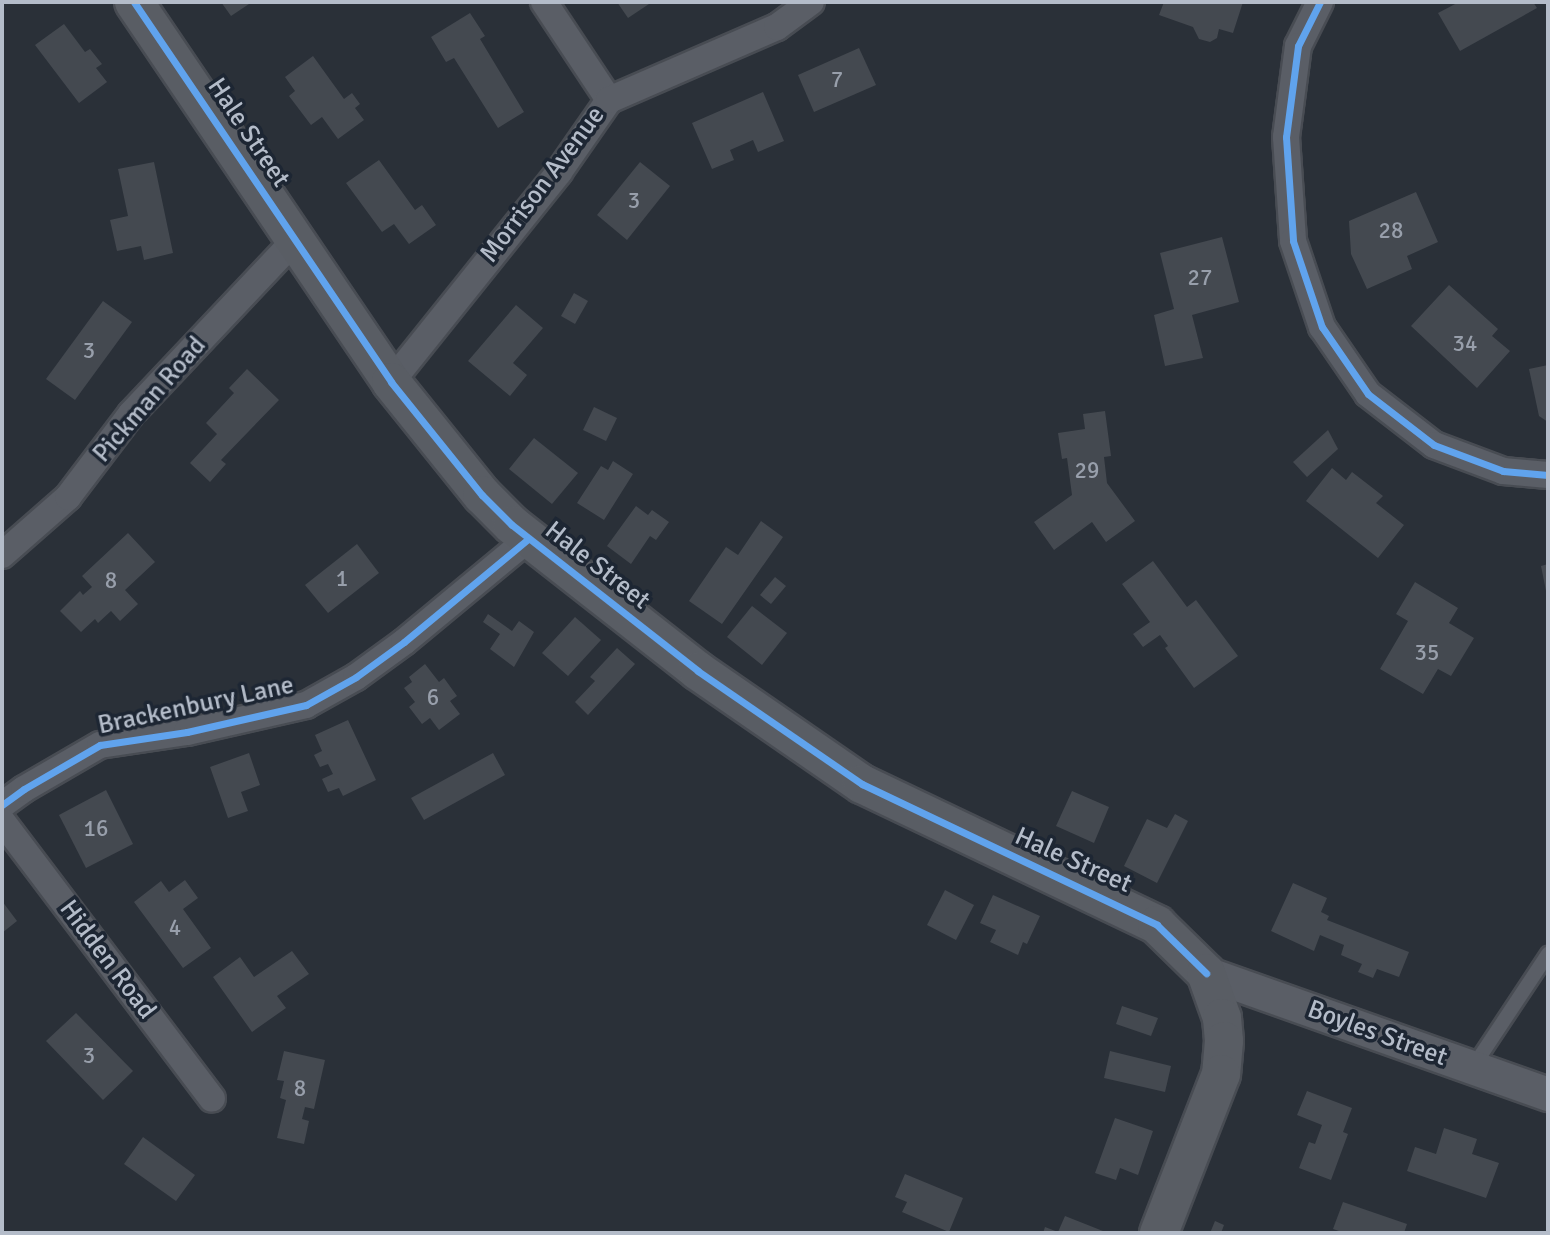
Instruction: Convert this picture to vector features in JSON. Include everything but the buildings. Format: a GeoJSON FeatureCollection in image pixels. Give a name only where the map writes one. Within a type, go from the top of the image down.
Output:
{"type":"FeatureCollection","features":[{"type":"Feature","properties":{"kind":"main road","name":"Hale Street"},"geometry":{"type":"LineString","coordinates":[[134,2],[391,382],[482,495],[528,539],[698,671],[862,784],[1147,919],[1181,945],[1206,973],[1222,1018],[1224,1041],[1221,1074],[1159,1233]]}},
{"type":"Feature","properties":{"kind":"street"},"geometry":{"type":"LineString","coordinates":[[544,2],[608,100]]}},
{"type":"Feature","properties":{"kind":"street","name":"Morrison Avenue"},"geometry":{"type":"LineString","coordinates":[[391,382],[559,172],[608,100],[777,27],[811,2]]}},
{"type":"Feature","properties":{"kind":"street"},"geometry":{"type":"LineString","coordinates":[[1320,2],[1298,46],[1286,137],[1293,240],[1322,327],[1368,394],[1434,444],[1503,471],[1548,475]]}},
{"type":"Feature","properties":{"kind":"street","name":"Pickman Road"},"geometry":{"type":"LineString","coordinates":[[2,555],[68,497],[131,414],[295,240]]}},
{"type":"Feature","properties":{"kind":"street","name":"Brackenbury Lane"},"geometry":{"type":"LineString","coordinates":[[2,805],[53,771],[100,745],[187,732],[306,705],[356,677],[404,642],[528,539]]}},
{"type":"Feature","properties":{"kind":"street","name":"Hidden Road"},"geometry":{"type":"LineString","coordinates":[[2,821],[212,1099]]}},
{"type":"Feature","properties":{"kind":"street","name":"Boyles Street"},"geometry":{"type":"LineString","coordinates":[[1206,973],[1548,1094]]}},
{"type":"Feature","properties":{"kind":"lane"},"geometry":{"type":"LineString","coordinates":[[1473,1068],[1548,954]]}},
{"type":"Feature","properties":{"kind":"cycle path"},"geometry":{"type":"LineString","coordinates":[[134,2],[391,382],[482,495],[512,525],[698,671],[862,784],[1157,925],[1206,973]]}},
{"type":"Feature","properties":{"kind":"cycle path"},"geometry":{"type":"LineString","coordinates":[[1320,2],[1298,46],[1286,137],[1293,241],[1322,327],[1368,394],[1434,445],[1503,471],[1548,475]]}},
{"type":"Feature","properties":{"kind":"cycle path"},"geometry":{"type":"LineString","coordinates":[[2,805],[24,789],[100,745],[187,732],[306,705],[356,677],[404,642],[528,539]]}}]}
